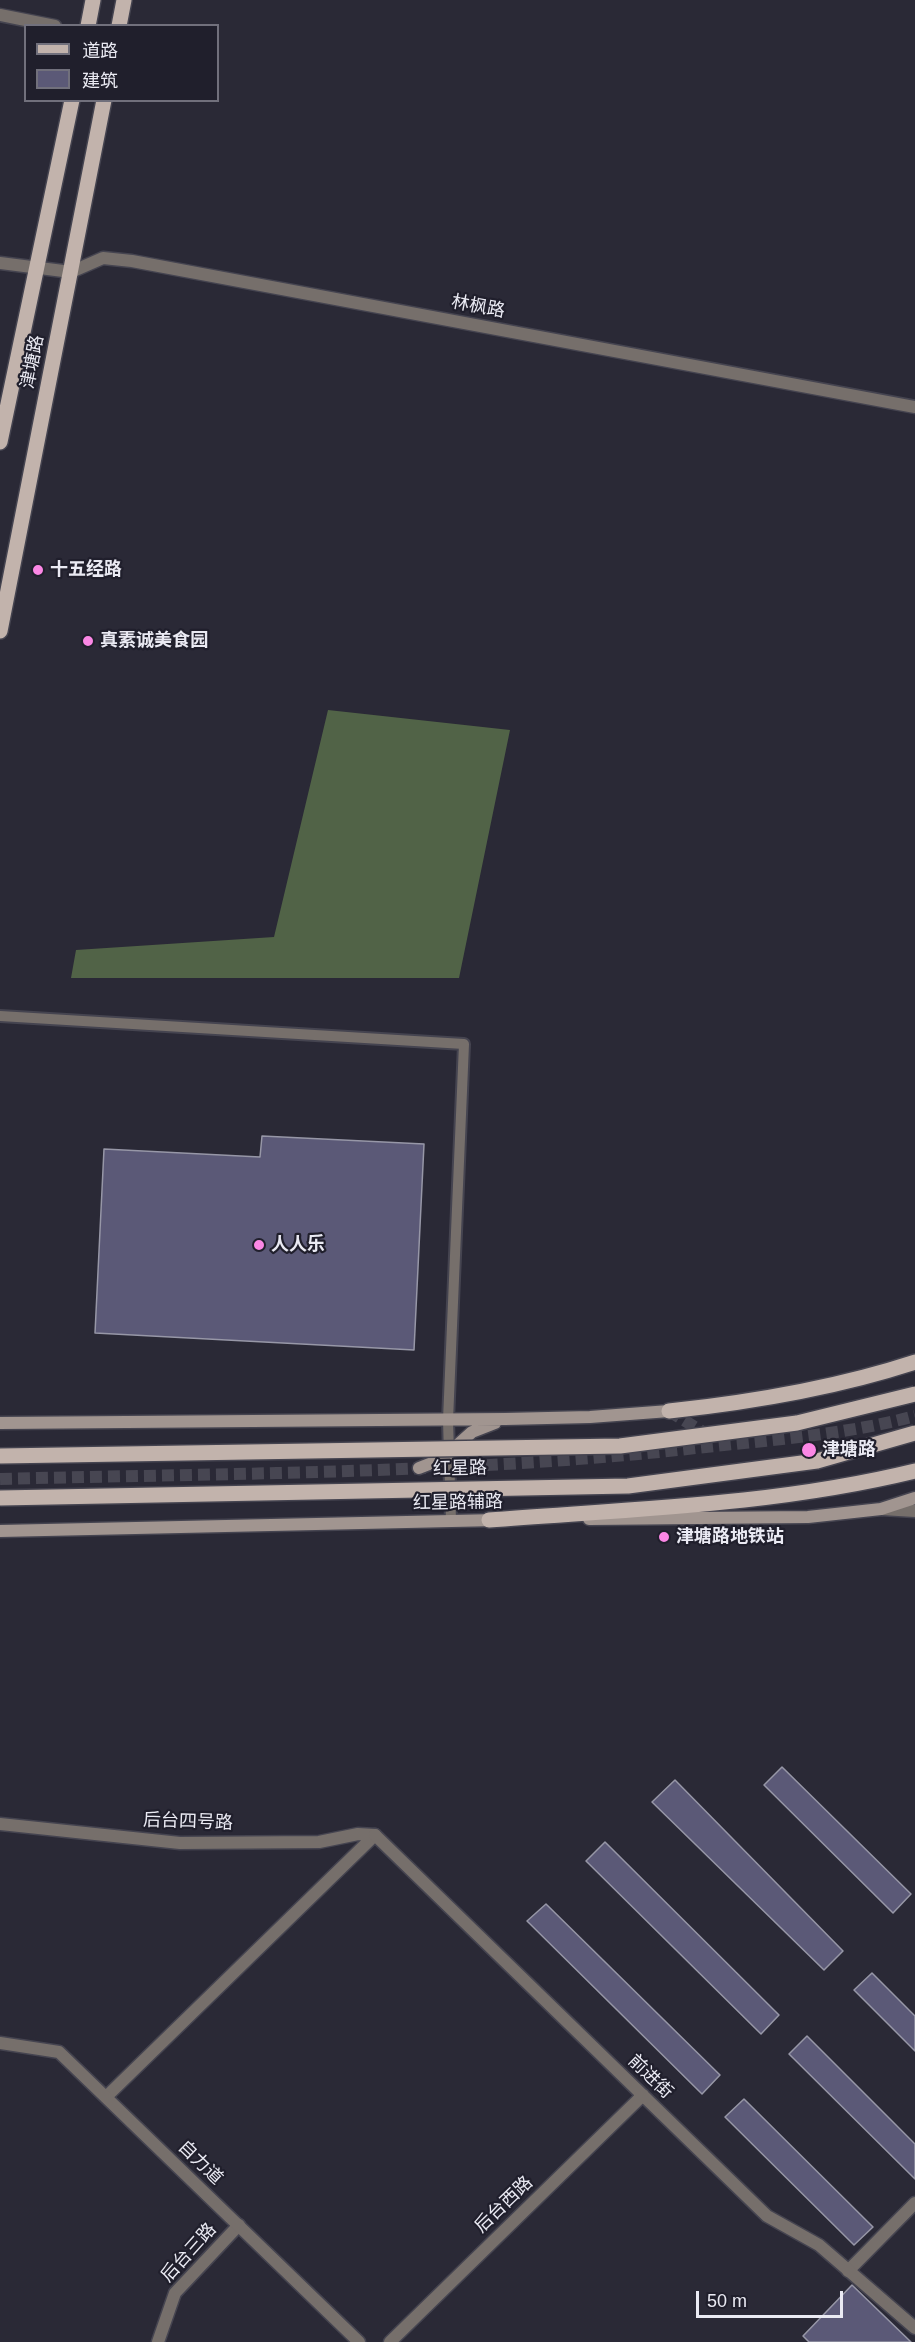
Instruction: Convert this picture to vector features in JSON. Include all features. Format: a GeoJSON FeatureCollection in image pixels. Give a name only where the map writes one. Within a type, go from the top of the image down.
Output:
{"type":"FeatureCollection","features":[{"type":"Feature","properties":{"kind":"main road"},"geometry":{"type":"LineString","coordinates":[[88,24],[93,0]]}},
{"type":"Feature","properties":{"kind":"main road"},"geometry":{"type":"LineString","coordinates":[[119,24],[124,0]]}},
{"type":"Feature","properties":{"kind":"main road","name":"津塘路"},"geometry":{"type":"LineString","coordinates":[[0,442],[72,102]]}},
{"type":"Feature","properties":{"kind":"main road","name":"津塘路"},"geometry":{"type":"LineString","coordinates":[[0,631],[104,102]]}},
{"type":"Feature","properties":{"kind":"main road"},"geometry":{"type":"LineString","coordinates":[[0,1423],[590,1418],[723,1405],[815,1389],[915,1362]]}},
{"type":"Feature","properties":{"kind":"main road","name":"红星路"},"geometry":{"type":"LineString","coordinates":[[0,1456],[620,1446],[797,1423],[915,1394]]}},
{"type":"Feature","properties":{"kind":"main road"},"geometry":{"type":"LineString","coordinates":[[419,1468],[448,1455],[472,1432],[505,1419]]}},
{"type":"Feature","properties":{"kind":"main road","name":"红星路"},"geometry":{"type":"LineString","coordinates":[[0,1498],[628,1485],[817,1461],[915,1434]]}},
{"type":"Feature","properties":{"kind":"main road"},"geometry":{"type":"LineString","coordinates":[[489,1520],[776,1498],[861,1484],[915,1471]]}},
{"type":"Feature","properties":{"kind":"main road","name":"红星路辅路"},"geometry":{"type":"LineString","coordinates":[[0,1531],[489,1520],[808,1517],[881,1509],[915,1498]]}},
{"type":"Feature","properties":{"kind":"street"},"geometry":{"type":"LineString","coordinates":[[0,15],[45,24]]}},
{"type":"Feature","properties":{"kind":"street","name":"林枫路"},"geometry":{"type":"LineString","coordinates":[[0,262],[37,270],[71,272],[103,258],[132,261],[915,407]]}},
{"type":"Feature","properties":{"kind":"street"},"geometry":{"type":"LineString","coordinates":[[881,1509],[915,1511]]}},
{"type":"Feature","properties":{"kind":"street","name":"后台四号路"},"geometry":{"type":"LineString","coordinates":[[0,1824],[180,1843],[319,1842],[358,1834],[375,1835]]}},
{"type":"Feature","properties":{"kind":"street"},"geometry":{"type":"LineString","coordinates":[[106,2097],[375,1835]]}},
{"type":"Feature","properties":{"kind":"street","name":"前进街"},"geometry":{"type":"LineString","coordinates":[[375,1835],[767,2216],[819,2245],[915,2328]]}},
{"type":"Feature","properties":{"kind":"street","name":"自力道"},"geometry":{"type":"LineString","coordinates":[[0,2043],[59,2052],[359,2342]]}},
{"type":"Feature","properties":{"kind":"street","name":"后台西路"},"geometry":{"type":"LineString","coordinates":[[390,2342],[643,2095]]}},
{"type":"Feature","properties":{"kind":"street"},"geometry":{"type":"LineString","coordinates":[[848,2271],[915,2203]]}},
{"type":"Feature","properties":{"kind":"street","name":"后台三路"},"geometry":{"type":"LineString","coordinates":[[158,2342],[175,2293],[239,2225]]}},
{"type":"Feature","properties":{"kind":"lane"},"geometry":{"type":"LineString","coordinates":[[0,1016],[464,1044],[448,1420],[451,1521]]}},
{"type":"Feature","properties":{"kind":"green space"},"geometry":{"type":"Polygon","coordinates":[[[328,710],[510,730],[459,978],[71,978],[76,950],[274,937],[328,710]]]}},
{"type":"Feature","properties":{"kind":"building","name":"人人乐"},"geometry":{"type":"Polygon","coordinates":[[[262,1136],[424,1144],[414,1350],[95,1333],[104,1149],[260,1157],[262,1136]]]}},
{"type":"Feature","properties":{"kind":"building"},"geometry":{"type":"Polygon","coordinates":[[[782,1767],[911,1894],[893,1913],[764,1785],[782,1767]]]}},
{"type":"Feature","properties":{"kind":"building"},"geometry":{"type":"Polygon","coordinates":[[[675,1780],[843,1951],[824,1970],[652,1802],[675,1780]]]}},
{"type":"Feature","properties":{"kind":"building"},"geometry":{"type":"Polygon","coordinates":[[[605,1842],[779,2015],[761,2034],[586,1861],[605,1842]]]}},
{"type":"Feature","properties":{"kind":"building"},"geometry":{"type":"Polygon","coordinates":[[[546,1904],[720,2075],[702,2094],[527,1921],[546,1904]]]}},
{"type":"Feature","properties":{"kind":"building"},"geometry":{"type":"Polygon","coordinates":[[[872,1973],[915,2016],[915,2051],[854,1990],[872,1973]]]}},
{"type":"Feature","properties":{"kind":"building"},"geometry":{"type":"Polygon","coordinates":[[[807,2036],[915,2144],[915,2179],[789,2054],[807,2036]]]}},
{"type":"Feature","properties":{"kind":"building"},"geometry":{"type":"Polygon","coordinates":[[[744,2099],[873,2227],[854,2245],[725,2117],[744,2099]]]}},
{"type":"Feature","properties":{"kind":"building"},"geometry":{"type":"Polygon","coordinates":[[[852,2285],[911,2342],[809,2342],[803,2336],[852,2285]]]}},
{"type":"Feature","properties":{"kind":"tunnel"},"geometry":{"type":"LineString","coordinates":[[669,1411],[711,1437]]}},
{"type":"Feature","properties":{"kind":"tunnel"},"geometry":{"type":"LineString","coordinates":[[0,1479],[348,1471],[522,1463],[609,1457],[806,1436],[861,1428],[915,1416]]}},
{"type":"Feature","properties":{"kind":"place","name":"十五经路"},"geometry":{"type":"Point","coordinates":[38,570]}},
{"type":"Feature","properties":{"kind":"place","name":"真素诚美食园"},"geometry":{"type":"Point","coordinates":[88,641]}},
{"type":"Feature","properties":{"kind":"place","name":"人人乐"},"geometry":{"type":"Point","coordinates":[259,1245]}},
{"type":"Feature","properties":{"kind":"place","name":"津塘路"},"geometry":{"type":"Point","coordinates":[809,1450]}},
{"type":"Feature","properties":{"kind":"place","name":"津塘路地铁站"},"geometry":{"type":"Point","coordinates":[664,1537]}}]}
